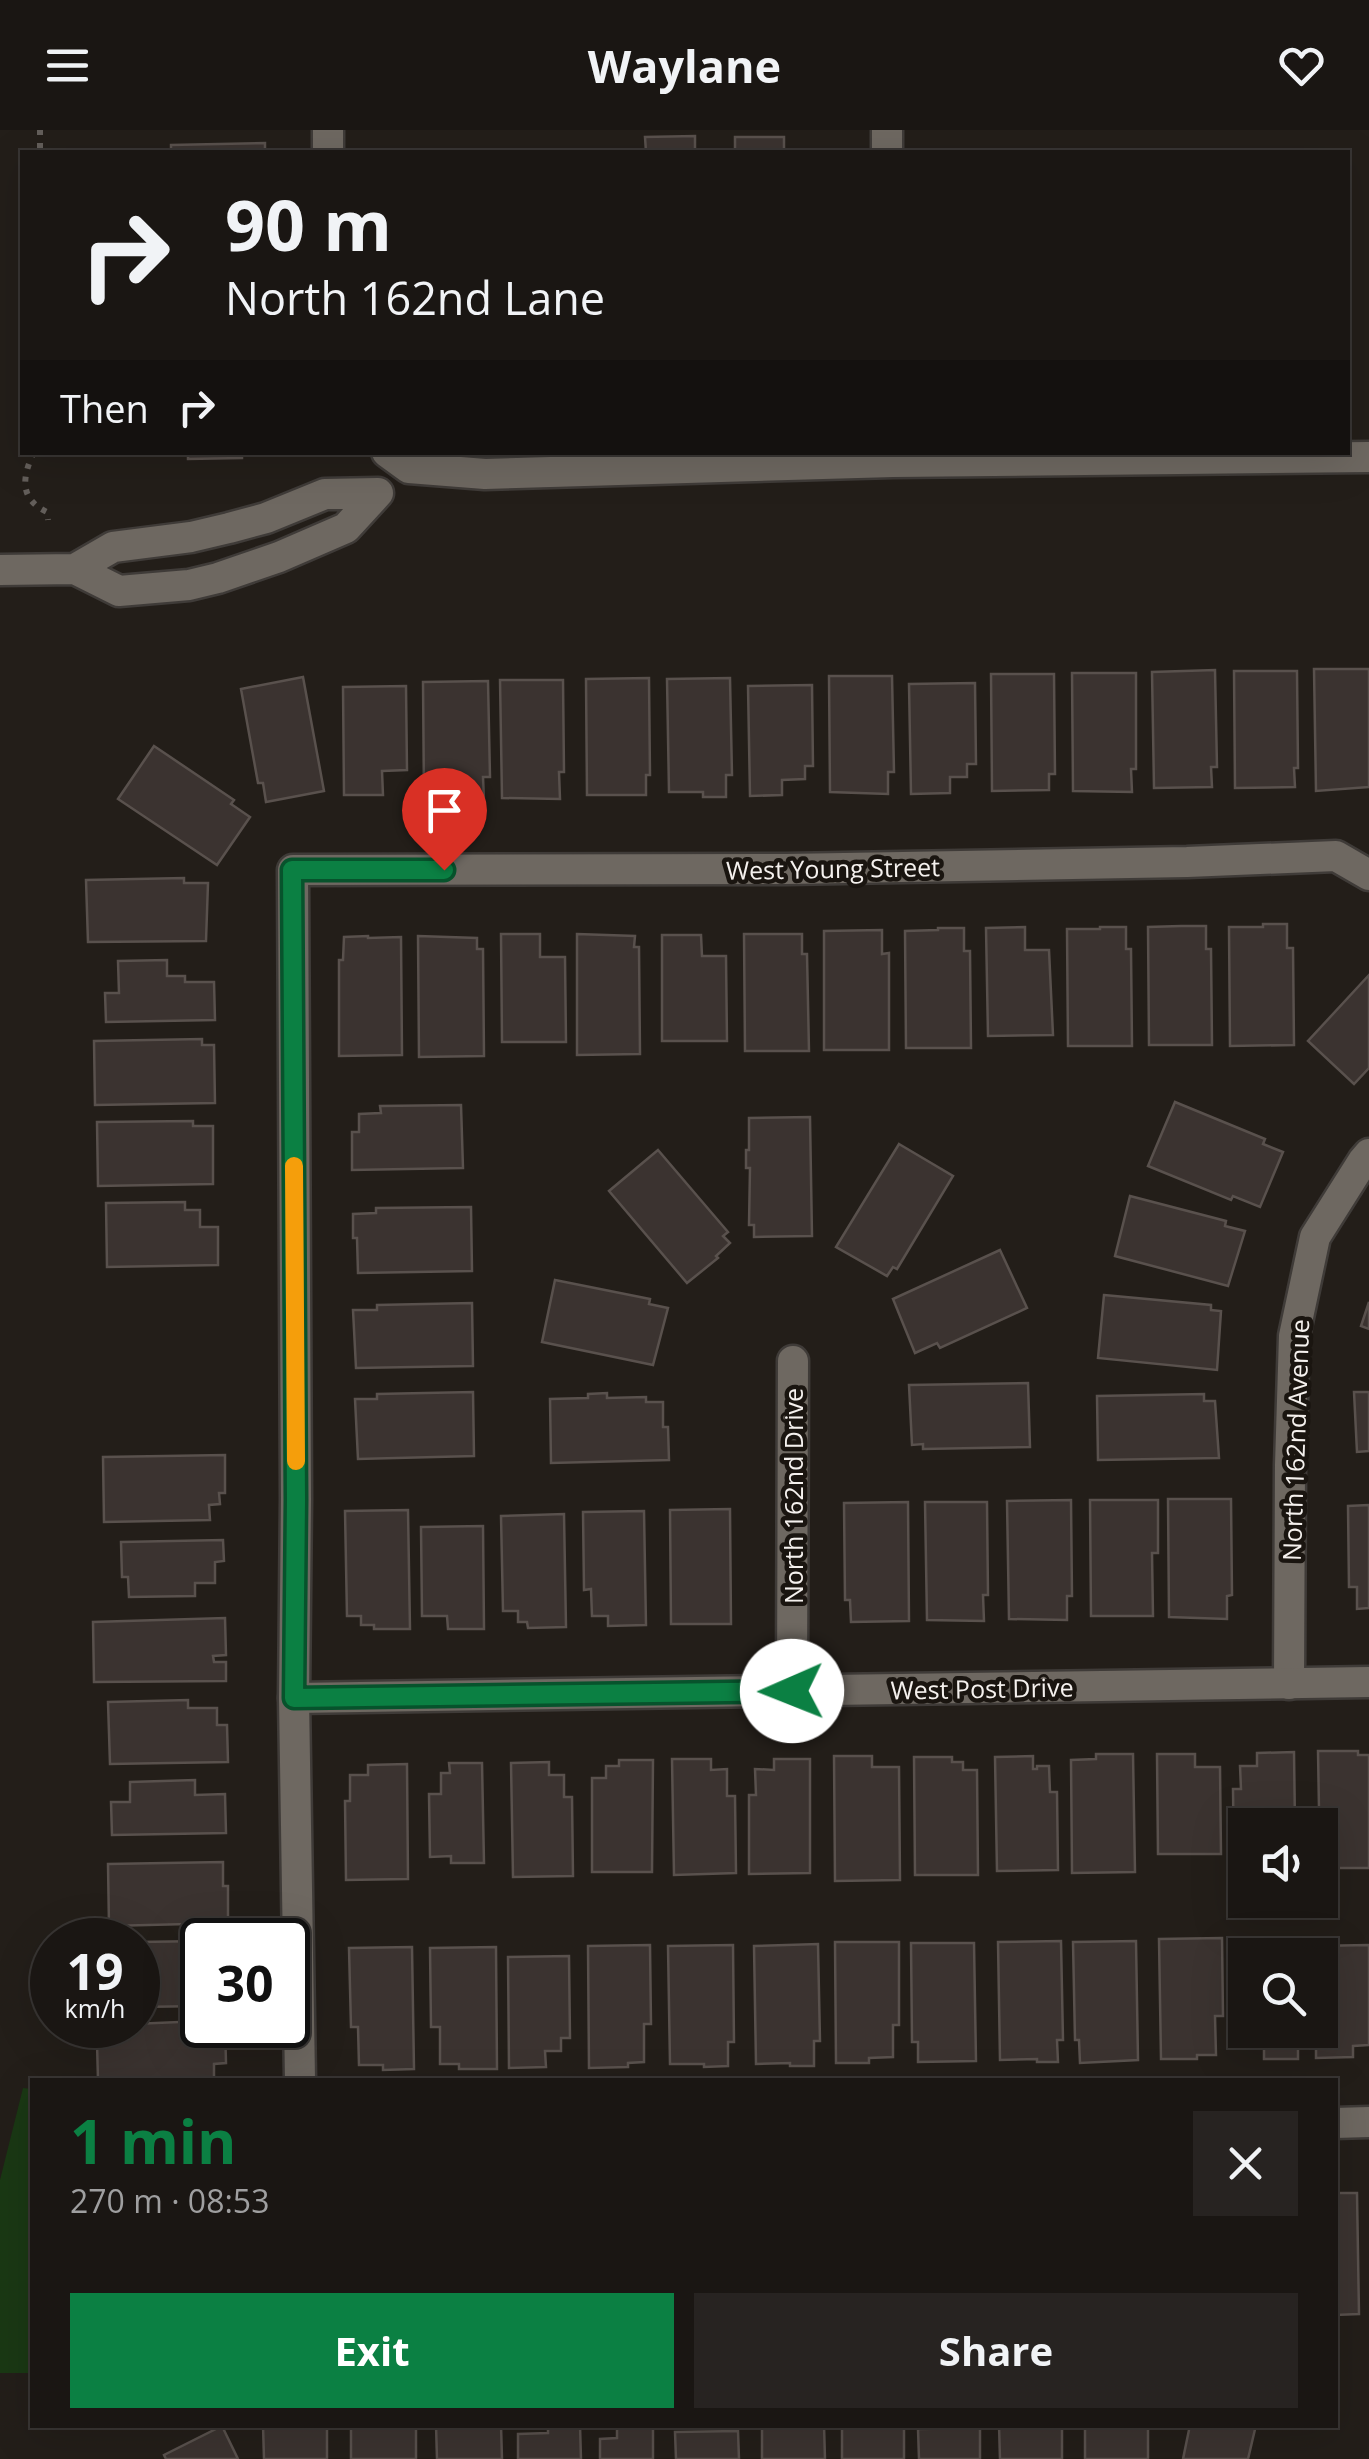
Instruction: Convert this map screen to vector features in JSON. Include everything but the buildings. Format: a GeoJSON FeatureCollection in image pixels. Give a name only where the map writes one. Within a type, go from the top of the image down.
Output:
{"type":"FeatureCollection","features":[{"type":"Feature","properties":{"kind":"street"},"geometry":{"type":"LineString","coordinates":[[0,570],[75,569],[119,591],[218,578],[346,528],[378,493],[398,460],[485,474],[893,457],[1369,456]]}},
{"type":"Feature","properties":{"kind":"street"},"geometry":{"type":"LineString","coordinates":[[75,569],[114,547],[229,528],[325,494],[378,493]]}},
{"type":"Feature","properties":{"kind":"street","name":"West Young Street"},"geometry":{"type":"LineString","coordinates":[[294,1698],[292,870],[824,869],[1336,856],[1369,875]]}},
{"type":"Feature","properties":{"kind":"street","name":"North 162nd Avenue"},"geometry":{"type":"LineString","coordinates":[[1289,1684],[1294,1336],[1315,1238],[1369,1154]]}},
{"type":"Feature","properties":{"kind":"street","name":"North 162nd Drive"},"geometry":{"type":"LineString","coordinates":[[792,1691],[794,1361]]}},
{"type":"Feature","properties":{"kind":"street","name":"West Post Drive"},"geometry":{"type":"LineString","coordinates":[[294,1698],[1369,1682]]}},
{"type":"Feature","properties":{"kind":"street"},"geometry":{"type":"LineString","coordinates":[[294,1698],[300,2078]]}},
{"type":"Feature","properties":{"kind":"street"},"geometry":{"type":"LineString","coordinates":[[1338,2123],[1369,2122]]}},
{"type":"Feature","properties":{"kind":"path"},"geometry":{"type":"LineString","coordinates":[[33,455],[26,474],[26,492],[29,500],[47,512],[48,520]]}},
{"type":"Feature","properties":{"kind":"green space"},"geometry":{"type":"Polygon","coordinates":[[[23,2088],[30,2089],[30,2373],[0,2373],[0,2180],[23,2088]]]}},
{"type":"Feature","properties":{"kind":"slow traffic"},"geometry":{"type":"LineString","coordinates":[[294,1166],[296,1461]]}},
{"type":"Feature","properties":{"kind":"route"},"geometry":{"type":"LineString","coordinates":[[444,870],[292,870],[294,1698],[792,1691]]}}]}
